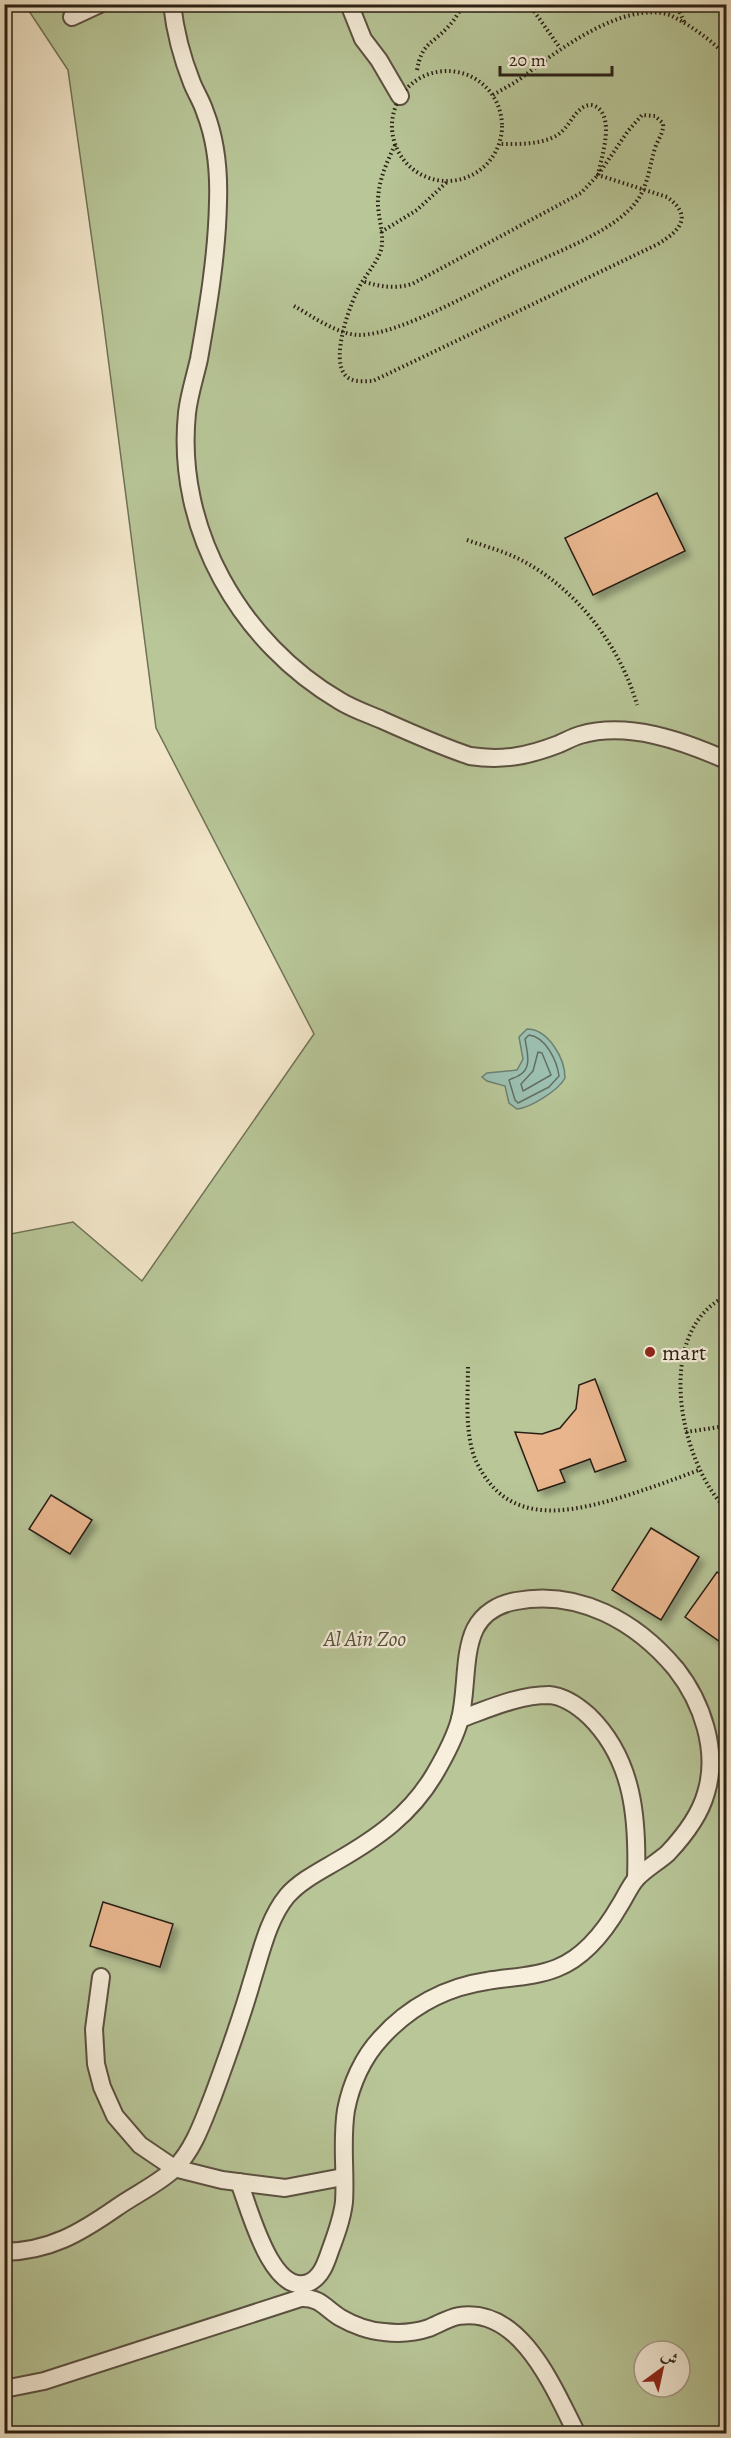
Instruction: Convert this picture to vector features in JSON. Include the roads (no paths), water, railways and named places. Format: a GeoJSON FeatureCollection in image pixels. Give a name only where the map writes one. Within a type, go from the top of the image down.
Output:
{"type":"FeatureCollection","features":[{"type":"Feature","properties":{"kind":"lane"},"geometry":{"type":"LineString","coordinates":[[72,16],[100,4]]}},
{"type":"Feature","properties":{"kind":"lane"},"geometry":{"type":"LineString","coordinates":[[172,4],[182,53],[206,114],[215,155],[218,200],[206,319],[187,411],[185,449],[198,525],[212,560],[230,594],[251,625],[305,677],[341,702],[470,756],[492,759],[514,758],[580,735],[605,731],[629,731],[685,744],[726,760]]}},
{"type":"Feature","properties":{"kind":"lane"},"geometry":{"type":"LineString","coordinates":[[349,4],[363,39],[379,60],[400,96]]}},
{"type":"Feature","properties":{"kind":"lane"},"geometry":{"type":"LineString","coordinates":[[4,2252],[41,2248],[79,2234],[174,2168],[200,2130],[278,1908],[290,1892],[305,1881],[393,1826],[416,1801],[435,1773],[460,1719],[475,1630],[487,1614],[506,1602],[541,1597],[579,1602],[630,1627],[654,1646],[678,1671],[697,1702],[708,1735],[710,1769],[706,1794],[686,1830],[666,1855],[636,1879],[614,1916],[580,1955],[559,1968],[461,1985],[436,1995],[415,2009],[380,2039],[353,2083],[344,2131],[344,2199],[336,2236],[318,2276],[302,2292],[44,2381],[4,2389]]}},
{"type":"Feature","properties":{"kind":"lane"},"geometry":{"type":"LineString","coordinates":[[460,1719],[528,1696],[552,1695],[570,1701],[586,1714],[614,1746],[625,1769],[638,1836],[636,1879]]}},
{"type":"Feature","properties":{"kind":"lane"},"geometry":{"type":"LineString","coordinates":[[101,1977],[94,2030],[96,2064],[102,2087],[115,2116],[140,2145],[174,2168],[239,2182],[285,2188],[343,2177]]}},
{"type":"Feature","properties":{"kind":"lane"},"geometry":{"type":"LineString","coordinates":[[239,2182],[272,2265],[281,2276],[302,2292],[348,2322],[382,2332],[413,2333],[450,2318],[462,2316],[488,2318],[509,2329],[531,2351],[549,2378],[577,2433]]}},
{"type":"Feature","properties":{"kind":"water"},"geometry":{"type":"Polygon","coordinates":[[[527,1029],[542,1034],[554,1046],[562,1062],[565,1078],[544,1098],[517,1109],[509,1103],[505,1086],[487,1081],[482,1077],[487,1073],[517,1070],[523,1059],[519,1037],[527,1029]]]}},
{"type":"Feature","properties":{"kind":"place","name":"mart"},"geometry":{"type":"Point","coordinates":[650,1352]}},
{"type":"Feature","properties":{"kind":"park label","name":"Al Ain Zoo"},"geometry":{"type":"Point","coordinates":[365,1638]}}]}
